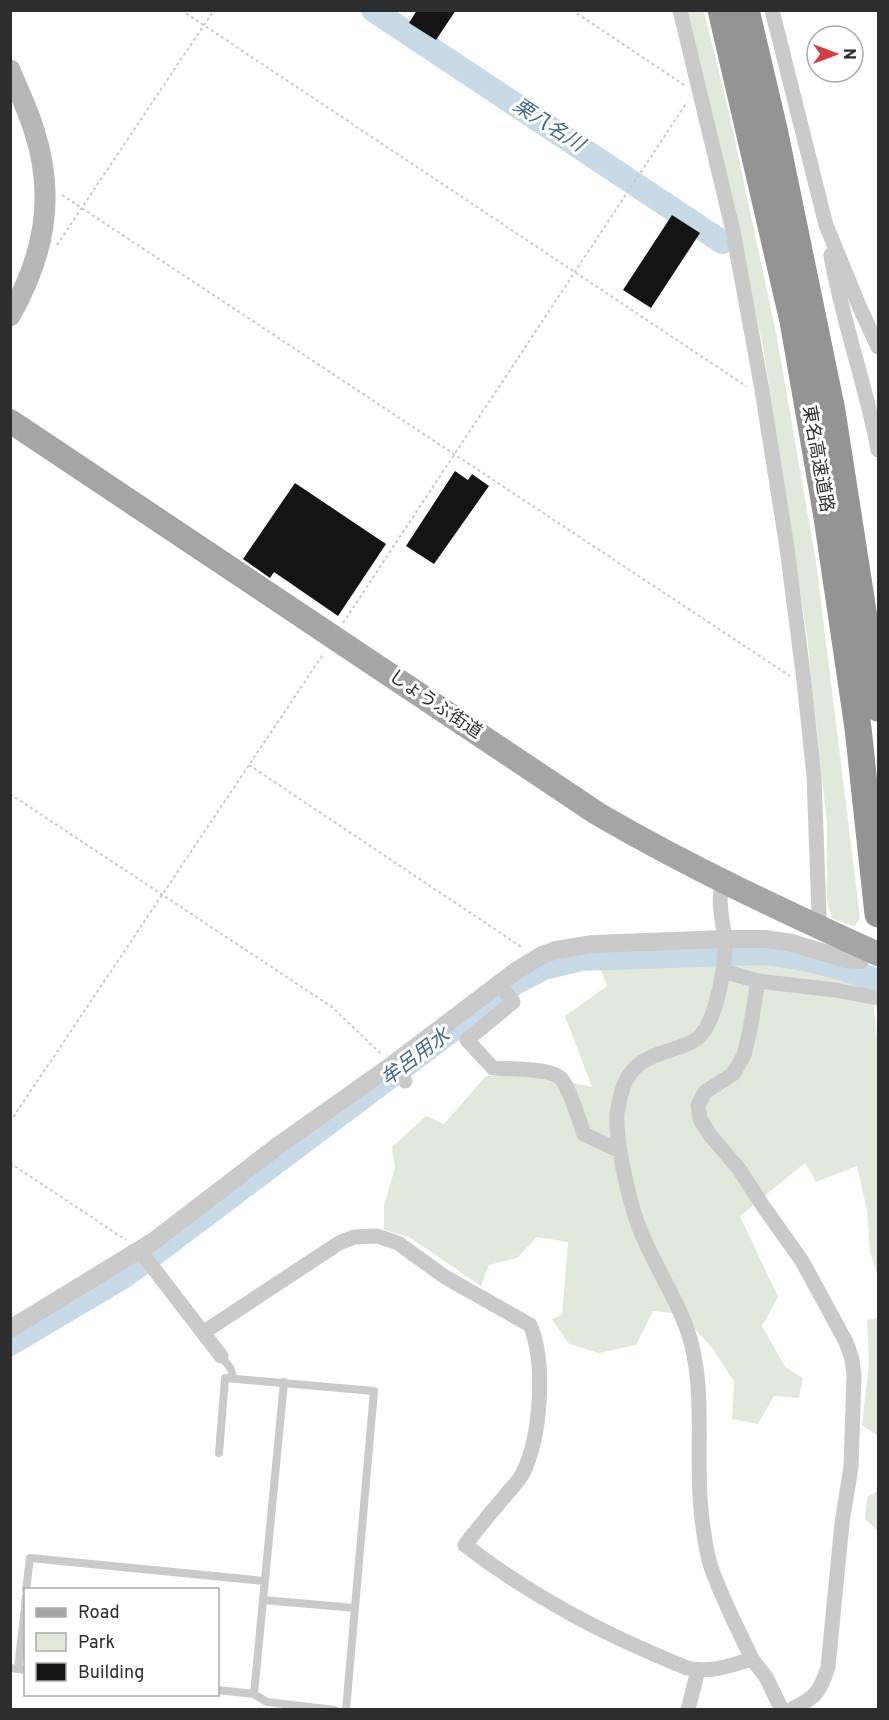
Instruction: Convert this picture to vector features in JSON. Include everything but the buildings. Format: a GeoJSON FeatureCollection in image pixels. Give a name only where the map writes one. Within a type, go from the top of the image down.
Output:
{"type":"FeatureCollection","features":[{"type":"Feature","properties":{"kind":"highway","name":"東名高速道路"},"geometry":{"type":"LineString","coordinates":[[722,10],[794,321],[827,518],[858,728],[879,914]]}},
{"type":"Feature","properties":{"kind":"highway","name":"東名高速道路"},"geometry":{"type":"LineString","coordinates":[[746,10],[774,129],[830,399],[879,708]]}},
{"type":"Feature","properties":{"kind":"main road"},"geometry":{"type":"LineString","coordinates":[[10,70],[34,130],[42,162],[46,215],[36,260],[23,293],[10,316]]}},
{"type":"Feature","properties":{"kind":"main road","name":"しょうぶ街道"},"geometry":{"type":"LineString","coordinates":[[10,421],[598,814],[656,848],[873,952]]}},
{"type":"Feature","properties":{"kind":"street"},"geometry":{"type":"LineString","coordinates":[[680,10],[697,91],[732,231],[762,390],[787,548],[814,776],[819,914],[816,926]]}},
{"type":"Feature","properties":{"kind":"street"},"geometry":{"type":"LineString","coordinates":[[772,10],[826,225],[834,277],[879,450]]}},
{"type":"Feature","properties":{"kind":"street"},"geometry":{"type":"LineString","coordinates":[[826,225],[860,308],[879,347]]}},
{"type":"Feature","properties":{"kind":"street"},"geometry":{"type":"LineString","coordinates":[[724,882],[720,891],[725,942],[723,969],[710,1017],[700,1036],[689,1044],[644,1059],[632,1068],[623,1085],[617,1114],[620,1151],[635,1217],[643,1239],[661,1272],[687,1330],[698,1382],[699,1475],[705,1542],[712,1568],[752,1659],[766,1677],[782,1710]]}},
{"type":"Feature","properties":{"kind":"street"},"geometry":{"type":"LineString","coordinates":[[10,1329],[142,1253],[279,1145],[397,1071],[504,990],[530,963],[556,950],[572,946],[765,939],[792,943],[852,960],[860,960],[873,952]]}},
{"type":"Feature","properties":{"kind":"street"},"geometry":{"type":"LineString","coordinates":[[723,969],[758,981],[825,988],[879,998]]}},
{"type":"Feature","properties":{"kind":"street"},"geometry":{"type":"LineString","coordinates":[[758,981],[744,1055],[733,1074],[705,1092],[698,1105],[700,1119],[710,1135],[739,1169],[802,1261],[846,1342],[852,1359],[854,1375],[851,1467],[842,1523],[828,1667],[823,1684],[811,1700],[790,1710]]}},
{"type":"Feature","properties":{"kind":"street"},"geometry":{"type":"LineString","coordinates":[[504,990],[513,1002],[467,1040],[493,1068],[540,1070],[559,1077],[569,1092],[584,1134],[620,1151]]}},
{"type":"Feature","properties":{"kind":"street"},"geometry":{"type":"LineString","coordinates":[[204,1332],[339,1243],[354,1237],[377,1236],[398,1243],[445,1277],[530,1325],[536,1338],[540,1399],[538,1423],[528,1459],[522,1475],[465,1545],[499,1571],[582,1621],[687,1668],[719,1669],[752,1659]]}},
{"type":"Feature","properties":{"kind":"street"},"geometry":{"type":"LineString","coordinates":[[142,1253],[221,1356]]}},
{"type":"Feature","properties":{"kind":"street"},"geometry":{"type":"LineString","coordinates":[[688,1710],[698,1670]]}},
{"type":"Feature","properties":{"kind":"lane"},"geometry":{"type":"LineString","coordinates":[[221,1356],[231,1370],[233,1378]]}},
{"type":"Feature","properties":{"kind":"lane"},"geometry":{"type":"LineString","coordinates":[[219,1453],[225,1378],[374,1391],[346,1710]]}},
{"type":"Feature","properties":{"kind":"lane"},"geometry":{"type":"LineString","coordinates":[[254,1694],[284,1382]]}},
{"type":"Feature","properties":{"kind":"lane"},"geometry":{"type":"LineString","coordinates":[[26,1588],[30,1558],[266,1581]]}},
{"type":"Feature","properties":{"kind":"lane"},"geometry":{"type":"LineString","coordinates":[[264,1600],[355,1608]]}},
{"type":"Feature","properties":{"kind":"lane"},"geometry":{"type":"LineString","coordinates":[[18,1669],[24,1615]]}},
{"type":"Feature","properties":{"kind":"lane"},"geometry":{"type":"LineString","coordinates":[[219,1690],[254,1694],[267,1702],[334,1710]]}},
{"type":"Feature","properties":{"kind":"path"},"geometry":{"type":"LineString","coordinates":[[181,10],[574,273],[755,391],[762,390]]}},
{"type":"Feature","properties":{"kind":"path"},"geometry":{"type":"LineString","coordinates":[[36,260],[54,250],[214,10]]}},
{"type":"Feature","properties":{"kind":"path"},"geometry":{"type":"LineString","coordinates":[[10,1122],[697,91],[572,10]]}},
{"type":"Feature","properties":{"kind":"path"},"geometry":{"type":"LineString","coordinates":[[45,190],[56,191],[83,208],[796,680],[804,681]]}},
{"type":"Feature","properties":{"kind":"path"},"geometry":{"type":"LineString","coordinates":[[248,765],[520,946],[530,963]]}},
{"type":"Feature","properties":{"kind":"path"},"geometry":{"type":"LineString","coordinates":[[10,794],[332,1007],[397,1071]]}},
{"type":"Feature","properties":{"kind":"path"},"geometry":{"type":"LineString","coordinates":[[10,1163],[142,1253]]}},
{"type":"Feature","properties":{"kind":"green space"},"geometry":{"type":"Polygon","coordinates":[[[688,11],[704,11],[730,117],[777,338],[816,562],[860,917],[855,926],[832,919],[827,900],[827,824],[807,636],[764,352],[688,11]]]}},
{"type":"Feature","properties":{"kind":"green space"},"geometry":{"type":"Polygon","coordinates":[[[716,963],[816,969],[854,980],[872,989],[878,1050],[878,1276],[870,1252],[867,1211],[857,1166],[816,1182],[805,1163],[740,1216],[778,1297],[762,1326],[785,1367],[803,1378],[799,1398],[774,1396],[758,1424],[732,1419],[734,1382],[713,1349],[682,1314],[653,1311],[636,1345],[599,1353],[569,1344],[552,1319],[562,1315],[568,1242],[537,1237],[517,1258],[489,1265],[481,1286],[409,1237],[384,1230],[384,1205],[395,1168],[392,1147],[426,1116],[444,1124],[486,1076],[543,1076],[592,1087],[565,1016],[607,986],[599,965],[716,963]]]}},
{"type":"Feature","properties":{"kind":"green space"},"geometry":{"type":"Polygon","coordinates":[[[878,1318],[878,1436],[862,1425],[869,1363],[867,1320],[878,1318]]]}},
{"type":"Feature","properties":{"kind":"green space"},"geometry":{"type":"Polygon","coordinates":[[[878,1491],[878,1531],[865,1519],[867,1497],[878,1491]]]}},
{"type":"Feature","properties":{"kind":"waterway","name":"栗八名川"},"geometry":{"type":"LineString","coordinates":[[373,10],[722,242]]}},
{"type":"Feature","properties":{"kind":"waterway","name":"牟呂用水"},"geometry":{"type":"LineString","coordinates":[[10,1344],[125,1276],[515,983],[544,968],[581,959],[764,953],[822,963],[878,981]]}}]}
